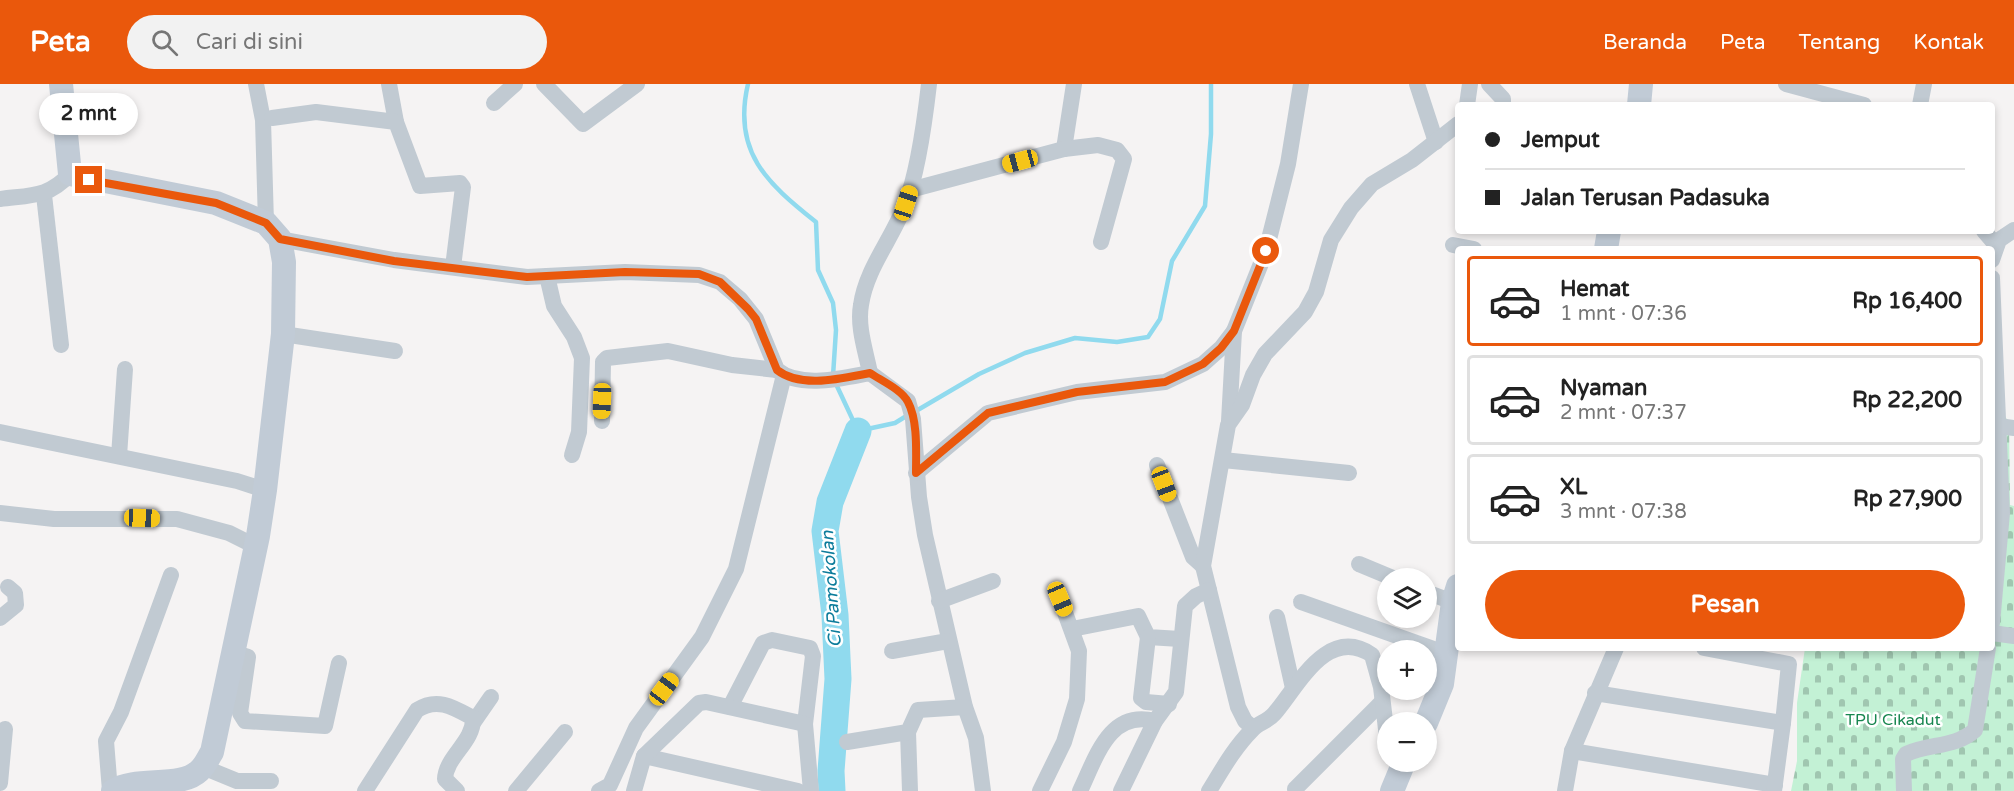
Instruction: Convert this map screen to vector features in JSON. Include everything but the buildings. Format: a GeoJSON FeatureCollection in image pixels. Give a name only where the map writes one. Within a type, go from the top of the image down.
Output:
{"type":"FeatureCollection","features":[{"type":"Feature","properties":{"kind":"street"},"geometry":{"type":"LineString","coordinates":[[0,199],[44,195],[59,186],[70,174],[61,84]]}},
{"type":"Feature","properties":{"kind":"street"},"geometry":{"type":"LineString","coordinates":[[171,575],[121,712],[106,741],[112,791],[129,784],[190,777],[203,767],[212,752],[217,733],[265,490],[283,334],[284,262],[273,231],[263,120],[256,84]]}},
{"type":"Feature","properties":{"kind":"street"},"geometry":{"type":"LineString","coordinates":[[389,84],[396,122],[420,186],[460,183],[463,187],[453,267]]}},
{"type":"Feature","properties":{"kind":"street"},"geometry":{"type":"LineString","coordinates":[[494,103],[515,84]]}},
{"type":"Feature","properties":{"kind":"street"},"geometry":{"type":"LineString","coordinates":[[544,84],[583,124],[637,84]]}},
{"type":"Feature","properties":{"kind":"street"},"geometry":{"type":"LineString","coordinates":[[929,84],[910,190],[895,231],[882,250],[864,292],[860,308],[861,324],[870,373],[908,401],[913,419],[916,473],[925,536],[948,641],[965,707],[976,738],[983,791]]}},
{"type":"Feature","properties":{"kind":"street"},"geometry":{"type":"LineString","coordinates":[[1064,149],[1074,84]]}},
{"type":"Feature","properties":{"kind":"street"},"geometry":{"type":"LineString","coordinates":[[916,473],[988,413],[1077,392],[1165,382],[1203,364],[1221,348],[1234,331],[1266,251],[1288,164],[1301,84]]}},
{"type":"Feature","properties":{"kind":"street"},"geometry":{"type":"LineString","coordinates":[[1417,84],[1436,142]]}},
{"type":"Feature","properties":{"kind":"street"},"geometry":{"type":"LineString","coordinates":[[1467,102],[1470,84]]}},
{"type":"Feature","properties":{"kind":"street"},"geometry":{"type":"LineString","coordinates":[[1489,84],[1503,99],[1503,102]]}},
{"type":"Feature","properties":{"kind":"street"},"geometry":{"type":"LineString","coordinates":[[1639,102],[1641,84]]}},
{"type":"Feature","properties":{"kind":"street"},"geometry":{"type":"LineString","coordinates":[[1786,84],[1853,102]]}},
{"type":"Feature","properties":{"kind":"street"},"geometry":{"type":"LineString","coordinates":[[1921,102],[1924,84]]}},
{"type":"Feature","properties":{"kind":"street"},"geometry":{"type":"LineString","coordinates":[[272,118],[316,112],[396,122]]}},
{"type":"Feature","properties":{"kind":"street"},"geometry":{"type":"LineString","coordinates":[[1228,425],[1242,405],[1253,375],[1265,354],[1305,312],[1316,292],[1331,240],[1351,208],[1372,184],[1436,142],[1455,126]]}},
{"type":"Feature","properties":{"kind":"street"},"geometry":{"type":"LineString","coordinates":[[910,190],[1064,149],[1098,145],[1117,150],[1124,159],[1101,242]]}},
{"type":"Feature","properties":{"kind":"street"},"geometry":{"type":"LineString","coordinates":[[70,174],[216,203],[273,231],[394,261],[527,277],[625,272],[699,274],[720,282],[740,299],[756,319],[780,373],[736,569],[702,637],[636,728],[610,785],[599,791]]}},
{"type":"Feature","properties":{"kind":"street"},"geometry":{"type":"LineString","coordinates":[[44,195],[61,345]]}},
{"type":"Feature","properties":{"kind":"street"},"geometry":{"type":"LineString","coordinates":[[1995,251],[2014,230]]}},
{"type":"Feature","properties":{"kind":"street"},"geometry":{"type":"LineString","coordinates":[[1453,245],[1458,246]]}},
{"type":"Feature","properties":{"kind":"street"},"geometry":{"type":"LineString","coordinates":[[546,276],[554,306],[574,337],[582,358],[579,432],[572,455]]}},
{"type":"Feature","properties":{"kind":"street"},"geometry":{"type":"LineString","coordinates":[[1995,310],[2006,427],[1995,590]]}},
{"type":"Feature","properties":{"kind":"street"},"geometry":{"type":"LineString","coordinates":[[1234,331],[1228,425],[1203,566],[1238,707],[1245,721],[1253,728]]}},
{"type":"Feature","properties":{"kind":"street"},"geometry":{"type":"LineString","coordinates":[[283,334],[395,351]]}},
{"type":"Feature","properties":{"kind":"street"},"geometry":{"type":"LineString","coordinates":[[602,421],[603,362],[607,358],[668,351],[732,365],[830,379],[870,373]]}},
{"type":"Feature","properties":{"kind":"street"},"geometry":{"type":"LineString","coordinates":[[118,456],[125,369]]}},
{"type":"Feature","properties":{"kind":"street"},"geometry":{"type":"LineString","coordinates":[[0,432],[237,481],[265,490]]}},
{"type":"Feature","properties":{"kind":"street"},"geometry":{"type":"LineString","coordinates":[[1222,460],[1349,472]]}},
{"type":"Feature","properties":{"kind":"street"},"geometry":{"type":"LineString","coordinates":[[1156,465],[1193,557],[1203,566]]}},
{"type":"Feature","properties":{"kind":"street"},"geometry":{"type":"LineString","coordinates":[[0,513],[54,519],[177,519],[229,533],[255,546]]}},
{"type":"Feature","properties":{"kind":"street"},"geometry":{"type":"LineString","coordinates":[[1359,564],[1377,572]]}},
{"type":"Feature","properties":{"kind":"street"},"geometry":{"type":"LineString","coordinates":[[939,601],[993,581]]}},
{"type":"Feature","properties":{"kind":"street"},"geometry":{"type":"LineString","coordinates":[[0,618],[16,605],[15,593],[8,587]]}},
{"type":"Feature","properties":{"kind":"street"},"geometry":{"type":"LineString","coordinates":[[1121,791],[1155,721],[1176,692],[1185,606],[1196,596],[1209,590]]}},
{"type":"Feature","properties":{"kind":"street"},"geometry":{"type":"LineString","coordinates":[[1431,712],[1442,684],[1455,594],[1437,593]]}},
{"type":"Feature","properties":{"kind":"street"},"geometry":{"type":"LineString","coordinates":[[1040,791],[1064,742],[1075,712],[1081,659],[1060,599]]}},
{"type":"Feature","properties":{"kind":"street"},"geometry":{"type":"LineString","coordinates":[[1301,602],[1445,653]]}},
{"type":"Feature","properties":{"kind":"street"},"geometry":{"type":"LineString","coordinates":[[1072,629],[1138,616],[1148,637],[1141,698],[1146,702],[1169,704]]}},
{"type":"Feature","properties":{"kind":"street"},"geometry":{"type":"LineString","coordinates":[[1209,791],[1229,758],[1253,728],[1268,721],[1292,694],[1293,688],[1277,617]]}},
{"type":"Feature","properties":{"kind":"street"},"geometry":{"type":"LineString","coordinates":[[1995,633],[2014,636]]}},
{"type":"Feature","properties":{"kind":"street"},"geometry":{"type":"LineString","coordinates":[[1148,637],[1180,639]]}},
{"type":"Feature","properties":{"kind":"street"},"geometry":{"type":"LineString","coordinates":[[730,707],[763,643],[772,639],[810,648],[813,652],[805,724],[811,791]]}},
{"type":"Feature","properties":{"kind":"street"},"geometry":{"type":"LineString","coordinates":[[892,651],[948,641]]}},
{"type":"Feature","properties":{"kind":"street"},"geometry":{"type":"LineString","coordinates":[[1293,688],[1318,658],[1346,646],[1356,647],[1372,655],[1381,687],[1383,712]]}},
{"type":"Feature","properties":{"kind":"street"},"geometry":{"type":"LineString","coordinates":[[1565,791],[1572,751],[1615,651]]}},
{"type":"Feature","properties":{"kind":"street"},"geometry":{"type":"LineString","coordinates":[[1572,751],[1774,788],[1789,664],[1720,651]]}},
{"type":"Feature","properties":{"kind":"street"},"geometry":{"type":"LineString","coordinates":[[1904,791],[1903,759],[1906,754],[1953,743],[1966,738],[1975,730],[1988,651]]}},
{"type":"Feature","properties":{"kind":"street"},"geometry":{"type":"LineString","coordinates":[[232,652],[248,657],[240,713],[245,721],[326,726],[339,663]]}},
{"type":"Feature","properties":{"kind":"street"},"geometry":{"type":"LineString","coordinates":[[1595,693],[1783,723]]}},
{"type":"Feature","properties":{"kind":"street"},"geometry":{"type":"LineString","coordinates":[[473,723],[490,697]]}},
{"type":"Feature","properties":{"kind":"street"},"geometry":{"type":"LineString","coordinates":[[365,791],[417,710],[426,704],[441,702],[472,718],[473,723],[473,728],[446,770],[445,779],[457,791]]}},
{"type":"Feature","properties":{"kind":"street"},"geometry":{"type":"LineString","coordinates":[[634,791],[644,756],[699,703],[730,707],[805,724]]}},
{"type":"Feature","properties":{"kind":"street"},"geometry":{"type":"LineString","coordinates":[[1295,789],[1382,703]]}},
{"type":"Feature","properties":{"kind":"street"},"geometry":{"type":"LineString","coordinates":[[910,791],[908,732],[918,710],[965,707]]}},
{"type":"Feature","properties":{"kind":"street"},"geometry":{"type":"LineString","coordinates":[[1080,791],[1100,749],[1119,725],[1132,719],[1155,721]]}},
{"type":"Feature","properties":{"kind":"street"},"geometry":{"type":"LineString","coordinates":[[0,783],[5,729]]}},
{"type":"Feature","properties":{"kind":"street"},"geometry":{"type":"LineString","coordinates":[[516,791],[565,732]]}},
{"type":"Feature","properties":{"kind":"street"},"geometry":{"type":"LineString","coordinates":[[847,742],[908,732]]}},
{"type":"Feature","properties":{"kind":"street"},"geometry":{"type":"LineString","coordinates":[[644,756],[798,791]]}},
{"type":"Feature","properties":{"kind":"street"},"geometry":{"type":"LineString","coordinates":[[203,767],[237,781],[271,781]]}},
{"type":"Feature","properties":{"kind":"green space","name":"TPU Cikadut"},"geometry":{"type":"Polygon","coordinates":[[[1995,403],[2009,422],[2010,505],[2014,506],[2014,791],[1791,791],[1797,761],[1797,703],[1805,651],[1995,651],[1995,403]]]}},
{"type":"Feature","properties":{"kind":"waterway"},"geometry":{"type":"LineString","coordinates":[[748,84],[744,108],[745,129],[758,164],[782,194],[816,222],[818,270],[833,303],[836,330],[833,376]]}},
{"type":"Feature","properties":{"kind":"waterway","name":"Ci Pamokolan"},"geometry":{"type":"LineString","coordinates":[[916,411],[979,374],[1025,353],[1075,338],[1117,342],[1148,337],[1160,319],[1172,261],[1205,206],[1211,134],[1211,84]]}},
{"type":"Feature","properties":{"kind":"waterway","name":"Ci Pamokolan"},"geometry":{"type":"LineString","coordinates":[[836,384],[858,431],[895,423],[908,415]]}},
{"type":"Feature","properties":{"kind":"waterway","name":"Ci Pamokolan"},"geometry":{"type":"LineString","coordinates":[[832,791],[831,771],[838,679],[835,615],[825,531],[830,502],[858,431]]}},
{"type":"Feature","properties":{"kind":"route"},"geometry":{"type":"LineString","coordinates":[[89,180],[216,203],[266,223],[280,239],[394,261],[527,277],[625,272],[699,274],[720,282],[740,299],[756,319],[777,370],[784,375],[798,379],[824,380],[870,373],[908,401],[913,419],[916,473],[988,413],[1026,402],[1077,392],[1165,382],[1203,364],[1221,348],[1234,331],[1266,251]]}}]}
